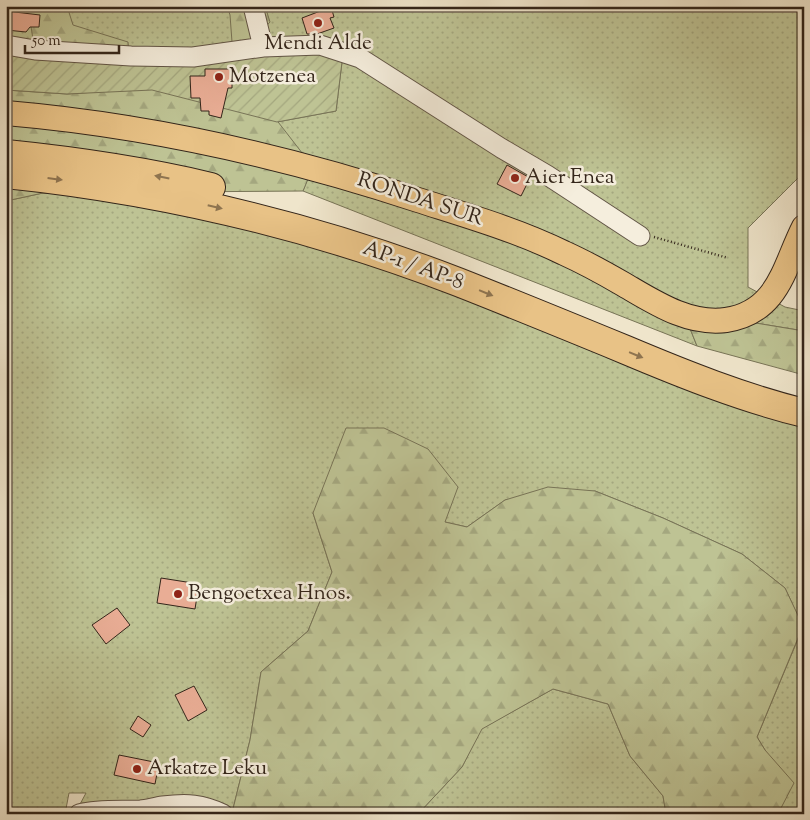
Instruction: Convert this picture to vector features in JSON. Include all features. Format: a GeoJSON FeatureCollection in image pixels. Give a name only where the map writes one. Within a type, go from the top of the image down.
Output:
{"type":"FeatureCollection","features":[{"type":"Feature","properties":{"kind":"highway","name":"AP-1 / AP-8"},"geometry":{"type":"LineString","coordinates":[[6,154],[89,164],[198,184],[270,201],[358,226],[463,263],[720,368],[804,393]]}},
{"type":"Feature","properties":{"kind":"highway","name":"AP-1 / AP-8"},"geometry":{"type":"LineString","coordinates":[[6,174],[86,183],[185,201],[248,215],[318,234],[457,281],[663,366],[715,385],[804,413]]}},
{"type":"Feature","properties":{"kind":"main road","name":"RONDA SUR"},"geometry":{"type":"LineString","coordinates":[[6,113],[117,126],[186,139],[232,148],[380,186],[489,222],[548,245],[604,273],[664,308],[690,318],[724,320],[746,314],[757,308],[773,292],[797,262],[804,227]]}},
{"type":"Feature","properties":{"kind":"street"},"geometry":{"type":"LineString","coordinates":[[253,6],[263,47]]}},
{"type":"Feature","properties":{"kind":"street"},"geometry":{"type":"LineString","coordinates":[[6,45],[36,50],[184,57],[263,47],[320,45],[360,58],[501,148],[547,175],[640,236]]}},
{"type":"Feature","properties":{"kind":"street"},"geometry":{"type":"LineString","coordinates":[[79,814],[95,810],[142,810],[194,804],[205,806],[223,814]]}},
{"type":"Feature","properties":{"kind":"path"},"geometry":{"type":"LineString","coordinates":[[640,236],[654,237],[728,258]]}},
{"type":"Feature","properties":{"kind":"green space"},"geometry":{"type":"Polygon","coordinates":[[[6,6],[659,6],[660,8],[662,6],[804,6],[804,172],[748,228],[748,287],[785,307],[804,311],[804,331],[683,311],[697,346],[303,191],[312,167],[277,122],[336,111],[342,62],[313,49],[6,51],[6,6]]]}},
{"type":"Feature","properties":{"kind":"green space"},"geometry":{"type":"Polygon","coordinates":[[[6,6],[67,6],[73,25],[128,42],[129,53],[35,52],[29,14],[6,25],[6,6]]]}},
{"type":"Feature","properties":{"kind":"green space"},"geometry":{"type":"Polygon","coordinates":[[[227,6],[265,6],[270,22],[252,42],[232,42],[230,15],[227,6]]]}},
{"type":"Feature","properties":{"kind":"green space"},"geometry":{"type":"Polygon","coordinates":[[[310,48],[342,62],[336,111],[277,122],[152,90],[67,94],[6,90],[6,51],[310,48]]]}},
{"type":"Feature","properties":{"kind":"green space"},"geometry":{"type":"Polygon","coordinates":[[[150,88],[275,118],[313,167],[303,191],[43,193],[6,201],[6,90],[67,94],[150,88]]]}},
{"type":"Feature","properties":{"kind":"green space"},"geometry":{"type":"Polygon","coordinates":[[[43,193],[72,194],[201,216],[318,246],[458,290],[804,423],[804,814],[746,814],[781,807],[765,750],[757,737],[803,627],[785,588],[742,554],[663,518],[595,491],[505,500],[467,527],[445,522],[313,513],[332,572],[308,631],[261,672],[250,740],[232,813],[78,808],[86,793],[69,793],[65,814],[6,814],[6,201],[43,193]]]}},
{"type":"Feature","properties":{"kind":"green space"},"geometry":{"type":"Polygon","coordinates":[[[683,311],[804,331],[804,375],[697,346],[683,311]]]}},
{"type":"Feature","properties":{"kind":"green space"},"geometry":{"type":"Polygon","coordinates":[[[346,428],[384,428],[428,449],[458,487],[445,522],[467,527],[505,500],[548,487],[595,491],[663,518],[742,554],[785,588],[803,626],[757,737],[765,750],[794,783],[781,808],[746,814],[666,814],[663,796],[630,756],[608,704],[553,689],[482,729],[462,767],[418,814],[232,813],[250,740],[261,672],[308,631],[332,572],[313,513],[346,428]]]}},
{"type":"Feature","properties":{"kind":"green space"},"geometry":{"type":"Polygon","coordinates":[[[553,689],[608,704],[630,756],[663,796],[666,814],[418,814],[462,767],[481,729],[553,689]]]}},
{"type":"Feature","properties":{"kind":"building","name":"Mendi Alde"},"geometry":{"type":"Polygon","coordinates":[[[331,7],[334,17],[330,18],[334,28],[317,34],[307,34],[302,18],[331,7]]]}},
{"type":"Feature","properties":{"kind":"building"},"geometry":{"type":"Polygon","coordinates":[[[6,11],[40,15],[39,27],[30,27],[26,32],[6,30],[6,11]]]}},
{"type":"Feature","properties":{"kind":"building"},"geometry":{"type":"Polygon","coordinates":[[[205,69],[232,69],[232,88],[228,88],[221,118],[209,115],[209,111],[201,111],[200,98],[191,98],[190,76],[205,76],[205,69]]]}},
{"type":"Feature","properties":{"kind":"building","name":"Aier Enea"},"geometry":{"type":"Polygon","coordinates":[[[507,165],[530,178],[521,196],[497,184],[507,165]]]}},
{"type":"Feature","properties":{"kind":"building","name":"Bengoetxea Hnos."},"geometry":{"type":"Polygon","coordinates":[[[161,578],[199,584],[195,609],[157,603],[161,578]]]}},
{"type":"Feature","properties":{"kind":"building"},"geometry":{"type":"Polygon","coordinates":[[[117,608],[130,625],[106,644],[92,625],[117,608]]]}},
{"type":"Feature","properties":{"kind":"building"},"geometry":{"type":"Polygon","coordinates":[[[194,686],[207,710],[188,721],[175,695],[194,686]]]}},
{"type":"Feature","properties":{"kind":"building"},"geometry":{"type":"Polygon","coordinates":[[[138,716],[151,725],[143,737],[130,729],[138,716]]]}},
{"type":"Feature","properties":{"kind":"building","name":"Arkatze Leku"},"geometry":{"type":"Polygon","coordinates":[[[119,755],[159,763],[155,784],[114,775],[119,755]]]}},
{"type":"Feature","properties":{"kind":"place","name":"Mendi Alde"},"geometry":{"type":"Point","coordinates":[318,23]}},
{"type":"Feature","properties":{"kind":"place","name":"Motzenea"},"geometry":{"type":"Point","coordinates":[219,77]}},
{"type":"Feature","properties":{"kind":"place","name":"Aier Enea"},"geometry":{"type":"Point","coordinates":[515,178]}},
{"type":"Feature","properties":{"kind":"place","name":"Bengoetxea Hnos."},"geometry":{"type":"Point","coordinates":[178,594]}},
{"type":"Feature","properties":{"kind":"place","name":"Arkatze Leku"},"geometry":{"type":"Point","coordinates":[137,769]}}]}
